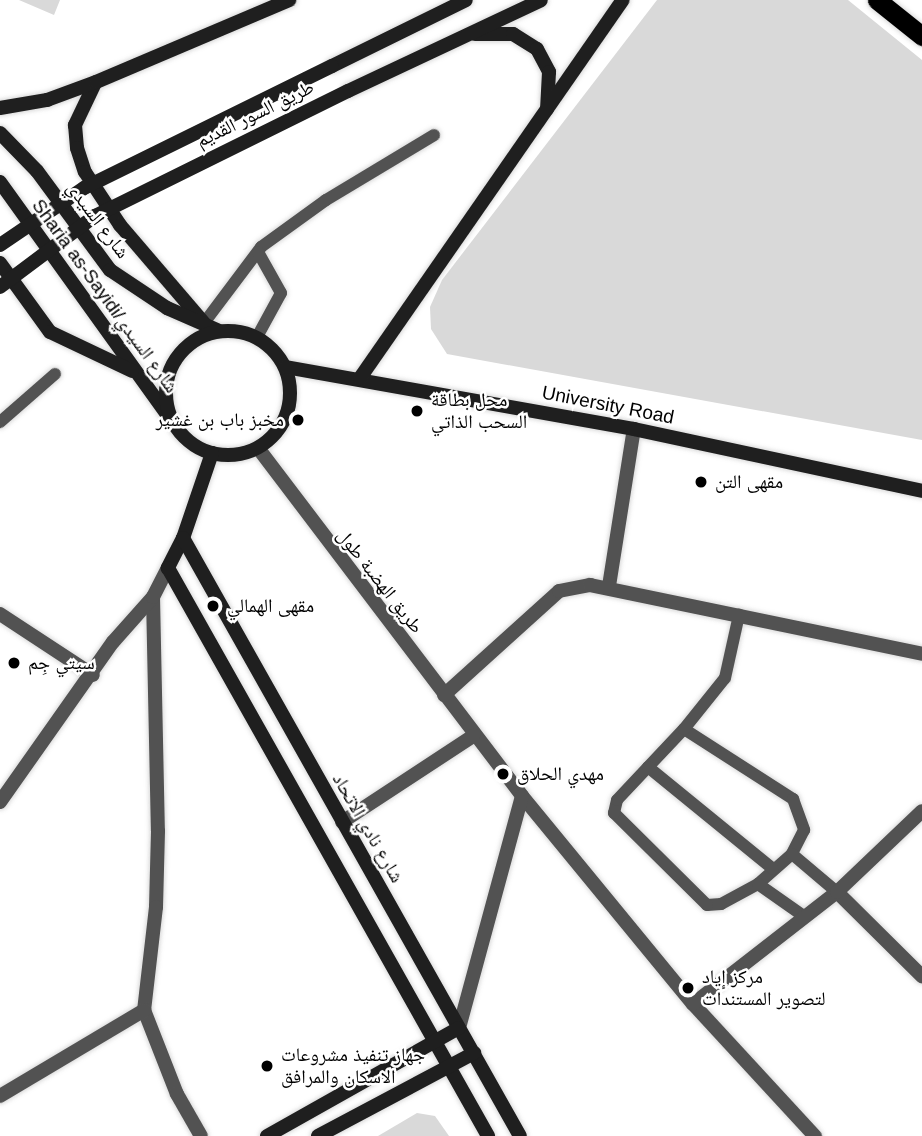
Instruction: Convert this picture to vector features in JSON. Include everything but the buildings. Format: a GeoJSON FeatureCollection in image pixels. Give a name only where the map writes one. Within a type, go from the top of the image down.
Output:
{"type":"FeatureCollection","features":[{"type":"Feature","properties":{"kind":"highway"},"geometry":{"type":"LineString","coordinates":[[877,0],[922,36]]}},
{"type":"Feature","properties":{"kind":"main road"},"geometry":{"type":"LineString","coordinates":[[0,108],[47,100],[96,82],[289,0]]}},
{"type":"Feature","properties":{"kind":"main road","name":"طريق السور القديم"},"geometry":{"type":"LineString","coordinates":[[0,245],[84,188],[466,0]]}},
{"type":"Feature","properties":{"kind":"main road","name":"طريق السور القديم"},"geometry":{"type":"LineString","coordinates":[[0,287],[95,216],[348,91],[541,0]]}},
{"type":"Feature","properties":{"kind":"main road"},"geometry":{"type":"LineString","coordinates":[[360,378],[547,113],[623,0]]}},
{"type":"Feature","properties":{"kind":"main road"},"geometry":{"type":"LineString","coordinates":[[470,34],[513,34],[537,49],[549,72],[547,113]]}},
{"type":"Feature","properties":{"kind":"main road"},"geometry":{"type":"LineString","coordinates":[[96,82],[85,97],[75,125],[85,172],[120,225],[204,323]]}},
{"type":"Feature","properties":{"kind":"main road","name":"شارع السيدي"},"geometry":{"type":"LineString","coordinates":[[0,133],[37,171],[110,270],[167,308],[217,330]]}},
{"type":"Feature","properties":{"kind":"main road","name":"Sharia as-Sayidi/شارع السيدي"},"geometry":{"type":"LineString","coordinates":[[0,182],[79,297],[142,377],[179,432]]}},
{"type":"Feature","properties":{"kind":"main road"},"geometry":{"type":"LineString","coordinates":[[0,263],[50,332],[106,355],[142,377]]}},
{"type":"Feature","properties":{"kind":"main road"},"geometry":{"type":"LineString","coordinates":[[217,330],[257,337],[274,350],[285,367],[291,385],[284,422],[258,448],[235,455],[212,453],[179,432],[169,414],[169,373],[179,354],[195,340],[217,330]]}},
{"type":"Feature","properties":{"kind":"main road","name":"University Road"},"geometry":{"type":"LineString","coordinates":[[285,367],[360,378],[634,429],[922,491]]}},
{"type":"Feature","properties":{"kind":"main road"},"geometry":{"type":"LineString","coordinates":[[212,453],[183,538],[168,568],[324,840],[434,1043],[488,1136]]}},
{"type":"Feature","properties":{"kind":"main road"},"geometry":{"type":"LineString","coordinates":[[865,478],[922,481]]}},
{"type":"Feature","properties":{"kind":"main road","name":"شارع نادي الاتحاد"},"geometry":{"type":"LineString","coordinates":[[183,538],[520,1136]]}},
{"type":"Feature","properties":{"kind":"main road"},"geometry":{"type":"LineString","coordinates":[[267,1136],[459,1028]]}},
{"type":"Feature","properties":{"kind":"main road"},"geometry":{"type":"LineString","coordinates":[[318,1136],[474,1054]]}},
{"type":"Feature","properties":{"kind":"street"},"geometry":{"type":"LineString","coordinates":[[609,586],[634,429]]}},
{"type":"Feature","properties":{"kind":"street","name":"طريق الهضبة طول"},"geometry":{"type":"LineString","coordinates":[[258,448],[473,736],[693,1004],[815,1136]]}},
{"type":"Feature","properties":{"kind":"street"},"geometry":{"type":"LineString","coordinates":[[0,802],[93,675],[113,642],[153,597],[168,568]]}},
{"type":"Feature","properties":{"kind":"street"},"geometry":{"type":"LineString","coordinates":[[444,695],[559,591],[609,586],[922,654]]}},
{"type":"Feature","properties":{"kind":"street"},"geometry":{"type":"LineString","coordinates":[[153,597],[158,831],[156,907],[144,1010],[177,1094],[201,1136]]}},
{"type":"Feature","properties":{"kind":"street"},"geometry":{"type":"LineString","coordinates":[[0,614],[93,675]]}},
{"type":"Feature","properties":{"kind":"street"},"geometry":{"type":"LineString","coordinates":[[342,822],[473,736]]}},
{"type":"Feature","properties":{"kind":"street"},"geometry":{"type":"LineString","coordinates":[[459,1028],[522,796]]}},
{"type":"Feature","properties":{"kind":"street"},"geometry":{"type":"LineString","coordinates":[[693,1004],[837,892],[922,811]]}},
{"type":"Feature","properties":{"kind":"street"},"geometry":{"type":"LineString","coordinates":[[837,892],[922,976]]}},
{"type":"Feature","properties":{"kind":"street"},"geometry":{"type":"LineString","coordinates":[[0,1096],[144,1010]]}},
{"type":"Feature","properties":{"kind":"lane"},"geometry":{"type":"LineString","coordinates":[[204,323],[258,252],[326,200],[434,135]]}},
{"type":"Feature","properties":{"kind":"lane"},"geometry":{"type":"LineString","coordinates":[[257,337],[281,293],[258,252]]}},
{"type":"Feature","properties":{"kind":"lane"},"geometry":{"type":"LineString","coordinates":[[0,422],[55,374]]}},
{"type":"Feature","properties":{"kind":"lane"},"geometry":{"type":"LineString","coordinates":[[684,729],[793,799],[804,831],[792,854],[758,884],[721,905],[707,905],[620,824],[614,813],[617,800],[684,729],[725,678],[738,615]]}},
{"type":"Feature","properties":{"kind":"lane"},"geometry":{"type":"LineString","coordinates":[[648,767],[773,869]]}},
{"type":"Feature","properties":{"kind":"lane"},"geometry":{"type":"LineString","coordinates":[[792,854],[837,892]]}},
{"type":"Feature","properties":{"kind":"lane"},"geometry":{"type":"LineString","coordinates":[[758,884],[805,917]]}},
{"type":"Feature","properties":{"kind":"shaded area"},"geometry":{"type":"Polygon","coordinates":[[[19,0],[60,0],[54,15],[19,0]]]}},
{"type":"Feature","properties":{"kind":"shaded area"},"geometry":{"type":"Polygon","coordinates":[[[657,0],[848,0],[922,60],[922,440],[447,354],[431,329],[430,307],[442,280],[657,0]]]}},
{"type":"Feature","properties":{"kind":"shaded area"},"geometry":{"type":"Polygon","coordinates":[[[417,1113],[435,1116],[449,1136],[378,1136],[417,1113]]]}},
{"type":"Feature","properties":{"kind":"place","name":"محل بطاقة السحب الذاتي"},"geometry":{"type":"Point","coordinates":[417,411]}},
{"type":"Feature","properties":{"kind":"place","name":"مخبز باب بن غشير"},"geometry":{"type":"Point","coordinates":[298,420]}},
{"type":"Feature","properties":{"kind":"place","name":"مقهى التن"},"geometry":{"type":"Point","coordinates":[701,482]}},
{"type":"Feature","properties":{"kind":"place","name":"مقهى الهمالي"},"geometry":{"type":"Point","coordinates":[213,606]}},
{"type":"Feature","properties":{"kind":"place","name":"سيتي جِم"},"geometry":{"type":"Point","coordinates":[14,663]}},
{"type":"Feature","properties":{"kind":"place","name":"مهدي الحلاق"},"geometry":{"type":"Point","coordinates":[503,774]}},
{"type":"Feature","properties":{"kind":"place","name":"مركز إياد لتصوير المستندات"},"geometry":{"type":"Point","coordinates":[688,988]}},
{"type":"Feature","properties":{"kind":"place","name":"جهاز تنفيذ مشروعات الاسكان والمرافق"},"geometry":{"type":"Point","coordinates":[267,1066]}}]}
